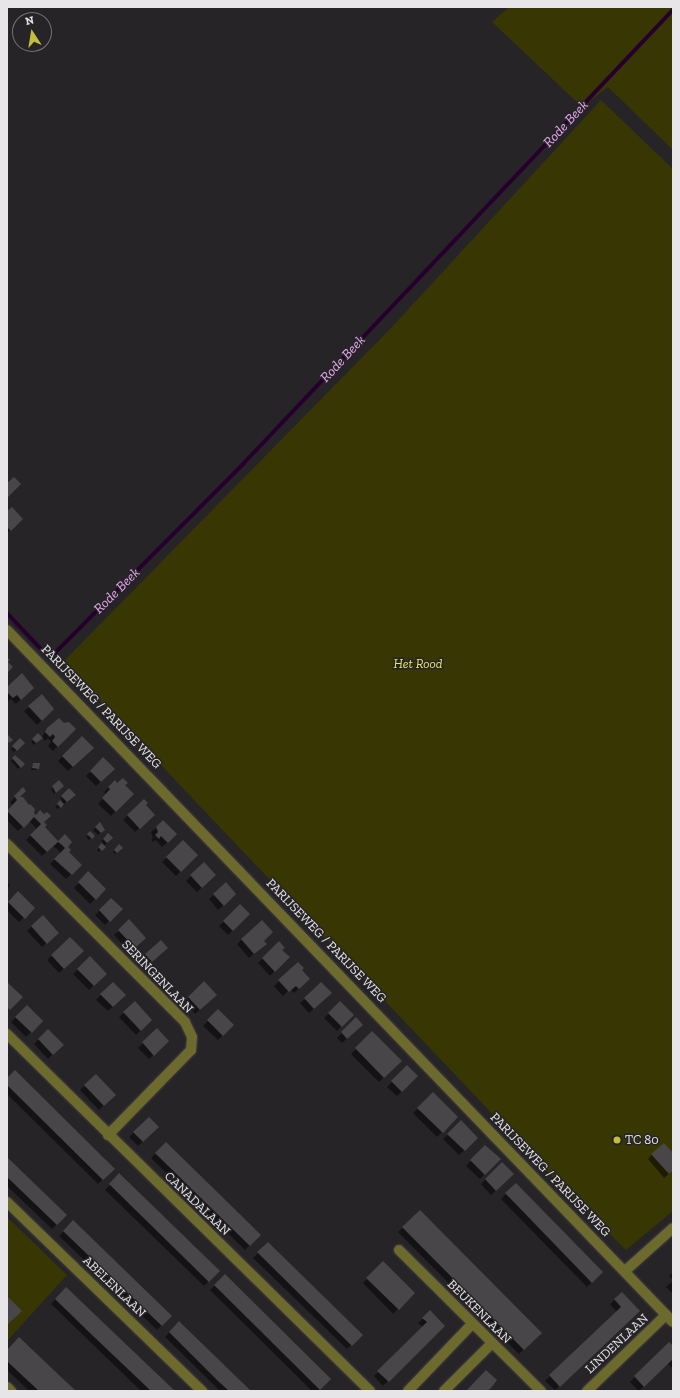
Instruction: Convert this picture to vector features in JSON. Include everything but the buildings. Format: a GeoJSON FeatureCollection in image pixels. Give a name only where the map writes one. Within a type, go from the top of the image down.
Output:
{"type":"FeatureCollection","features":[{"type":"Feature","properties":{"kind":"street","name":"PARIJSEWEG / PARIJSE WEG"},"geometry":{"type":"LineString","coordinates":[[7,630],[670,1319]]}},
{"type":"Feature","properties":{"kind":"street","name":"SERINGENLAAN"},"geometry":{"type":"LineString","coordinates":[[7,844],[185,1022],[192,1037],[191,1050],[108,1135]]}},
{"type":"Feature","properties":{"kind":"street","name":"CANADALAAN"},"geometry":{"type":"LineString","coordinates":[[7,1034],[370,1391]]}},
{"type":"Feature","properties":{"kind":"street","name":"ABELENLAAN"},"geometry":{"type":"LineString","coordinates":[[7,1202],[202,1391]]}},
{"type":"Feature","properties":{"kind":"street"},"geometry":{"type":"LineString","coordinates":[[625,1271],[673,1228]]}},
{"type":"Feature","properties":{"kind":"street","name":"BEUKENLAAN"},"geometry":{"type":"LineString","coordinates":[[399,1250],[540,1391]]}},
{"type":"Feature","properties":{"kind":"street","name":"LINDENLAAN"},"geometry":{"type":"LineString","coordinates":[[587,1391],[670,1319]]}},
{"type":"Feature","properties":{"kind":"street"},"geometry":{"type":"LineString","coordinates":[[408,1391],[472,1324]]}},
{"type":"Feature","properties":{"kind":"street"},"geometry":{"type":"LineString","coordinates":[[444,1391],[492,1343]]}},
{"type":"Feature","properties":{"kind":"street"},"geometry":{"type":"LineString","coordinates":[[7,1387],[11,1391]]}},
{"type":"Feature","properties":{"kind":"green space"},"geometry":{"type":"Polygon","coordinates":[[[509,7],[673,7],[673,150],[608,87],[582,107],[492,22],[509,7]]]}},
{"type":"Feature","properties":{"kind":"green space","name":"Het Rood"},"geometry":{"type":"Polygon","coordinates":[[[601,100],[673,169],[673,1211],[626,1250],[538,1162],[63,662],[391,328],[601,100]]]}},
{"type":"Feature","properties":{"kind":"green space"},"geometry":{"type":"Polygon","coordinates":[[[7,1217],[67,1275],[7,1341],[7,1217]]]}},
{"type":"Feature","properties":{"kind":"waterway","name":"Rode Beek"},"geometry":{"type":"LineString","coordinates":[[7,613],[50,658],[244,463],[673,10]]}},
{"type":"Feature","properties":{"kind":"place","name":"TC 80"},"geometry":{"type":"Point","coordinates":[617,1140]}}]}
